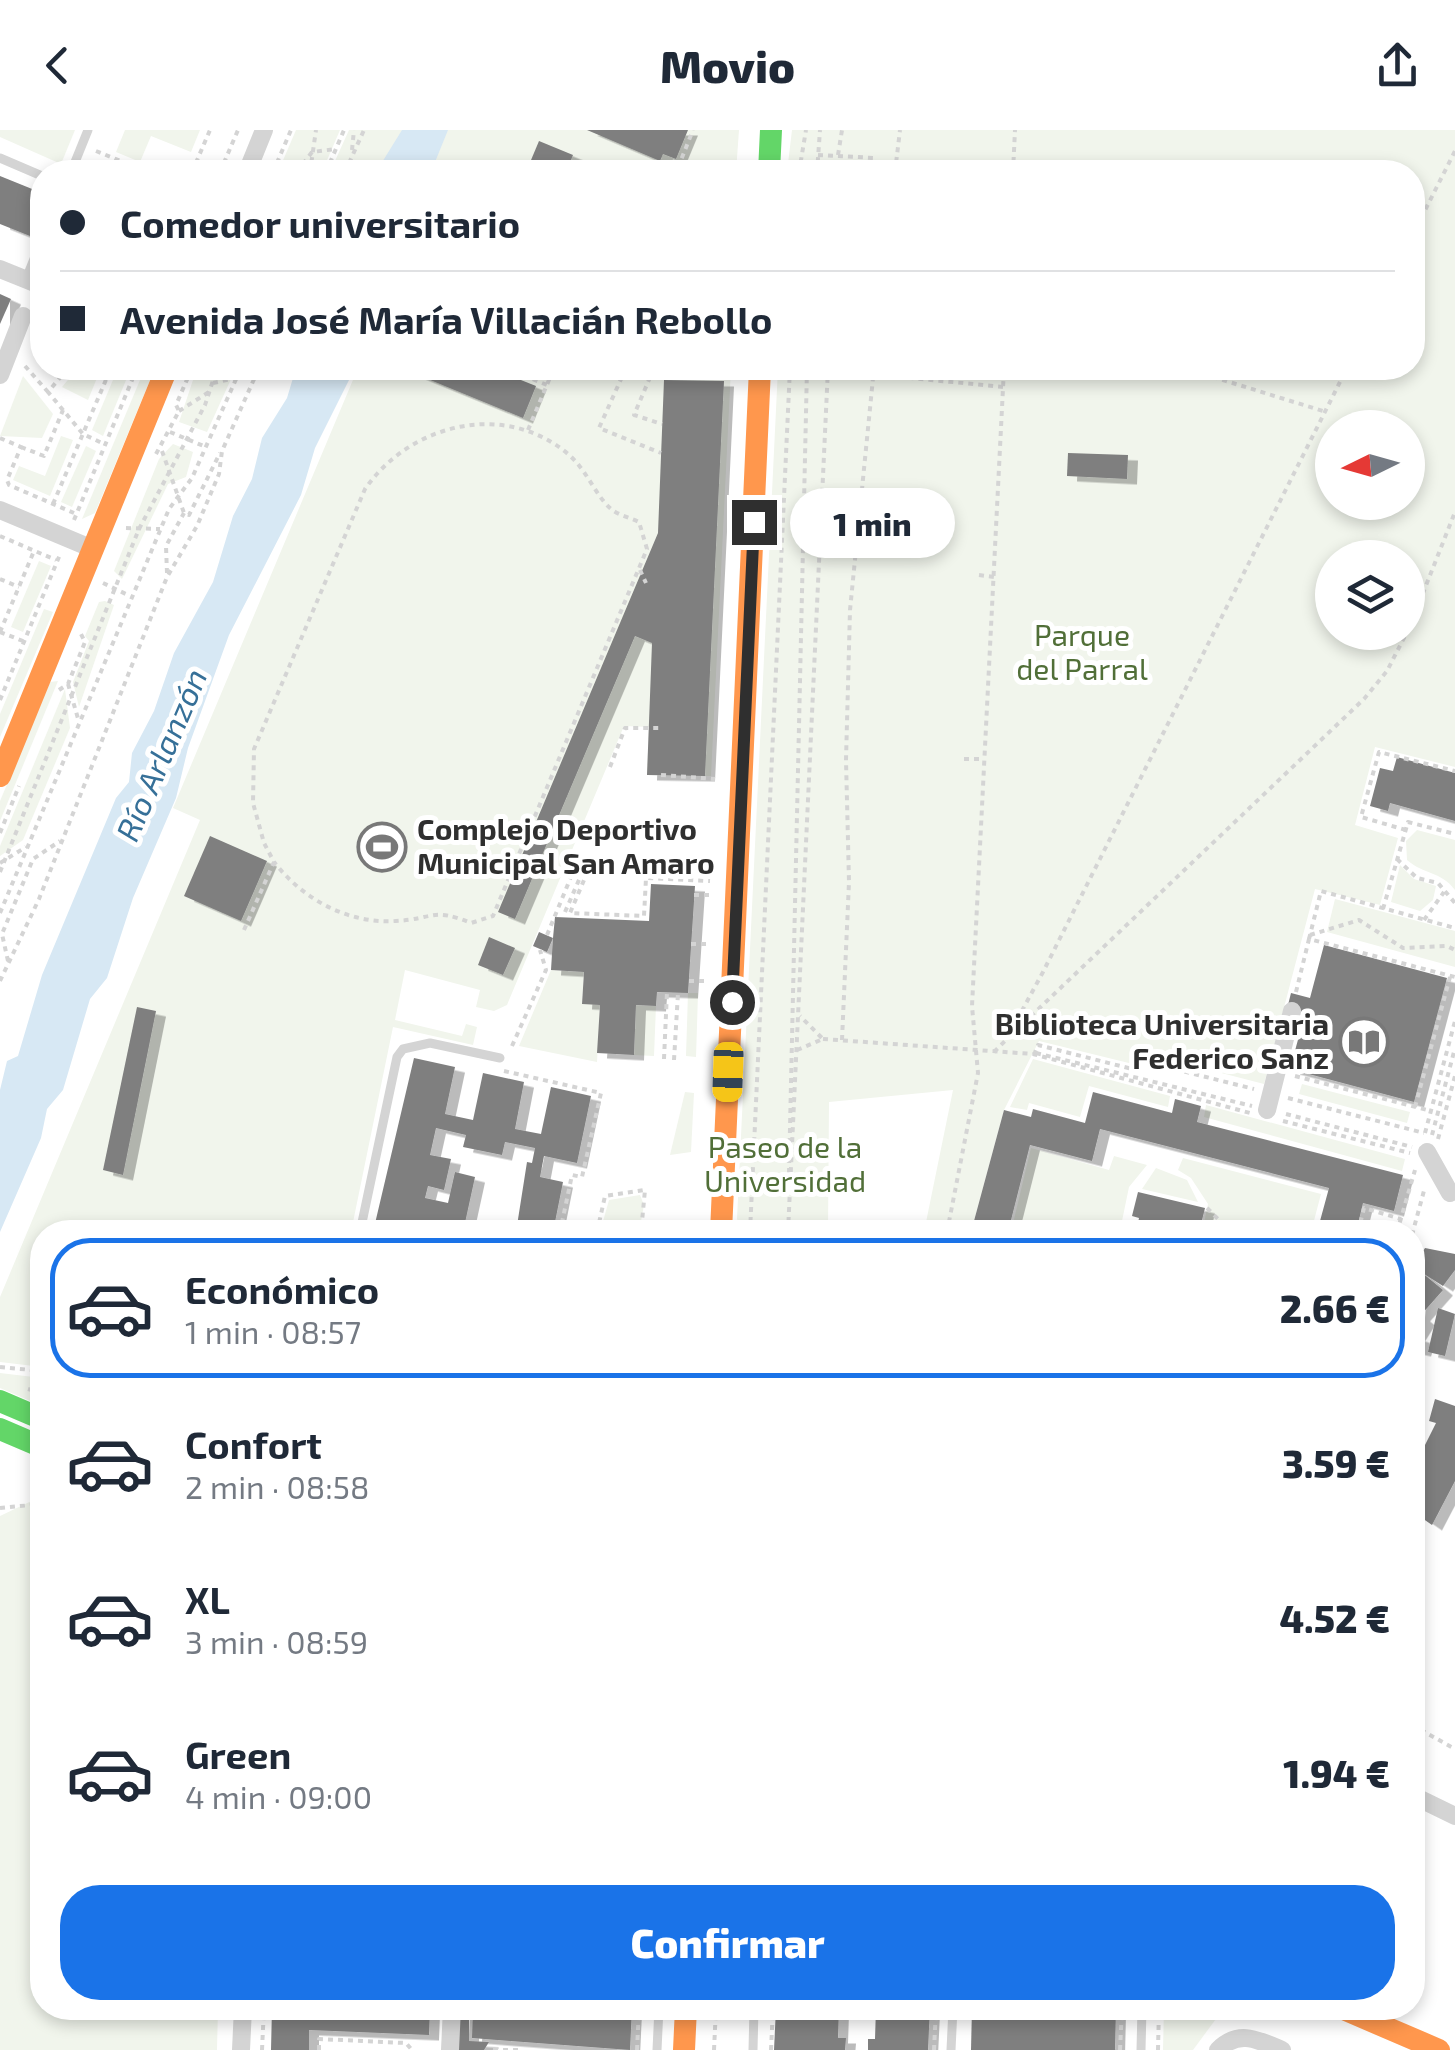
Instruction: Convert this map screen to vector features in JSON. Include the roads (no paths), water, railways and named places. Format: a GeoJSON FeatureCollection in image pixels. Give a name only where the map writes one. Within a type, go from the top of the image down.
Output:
{"type":"FeatureCollection","features":[{"type":"Feature","properties":{"kind":"main road"},"geometry":{"type":"LineString","coordinates":[[770,160],[771,130]]}},
{"type":"Feature","properties":{"kind":"main road"},"geometry":{"type":"LineString","coordinates":[[7,772],[163,380]]}},
{"type":"Feature","properties":{"kind":"main road"},"geometry":{"type":"LineString","coordinates":[[722,1220],[759,380]]}},
{"type":"Feature","properties":{"kind":"main road"},"geometry":{"type":"LineString","coordinates":[[0,1401],[30,1414]]}},
{"type":"Feature","properties":{"kind":"main road"},"geometry":{"type":"LineString","coordinates":[[0,1429],[30,1443]]}},
{"type":"Feature","properties":{"kind":"main road"},"geometry":{"type":"LineString","coordinates":[[684,2050],[685,2020]]}},
{"type":"Feature","properties":{"kind":"main road"},"geometry":{"type":"LineString","coordinates":[[1369,2020],[1439,2050]]}},
{"type":"Feature","properties":{"kind":"street"},"geometry":{"type":"LineString","coordinates":[[252,160],[264,130]]}},
{"type":"Feature","properties":{"kind":"street"},"geometry":{"type":"LineString","coordinates":[[0,269],[30,281]]}},
{"type":"Feature","properties":{"kind":"street"},"geometry":{"type":"LineString","coordinates":[[0,375],[23,316]]}},
{"type":"Feature","properties":{"kind":"street"},"geometry":{"type":"LineString","coordinates":[[0,510],[93,550]]}},
{"type":"Feature","properties":{"kind":"street"},"geometry":{"type":"LineString","coordinates":[[1267,1110],[1294,1003]]}},
{"type":"Feature","properties":{"kind":"street"},"geometry":{"type":"LineString","coordinates":[[1428,1150],[1450,1193]]}},
{"type":"Feature","properties":{"kind":"street"},"geometry":{"type":"LineString","coordinates":[[1425,1801],[1455,1816]]}},
{"type":"Feature","properties":{"kind":"street"},"geometry":{"type":"LineString","coordinates":[[241,2050],[242,2020]]}},
{"type":"Feature","properties":{"kind":"street"},"geometry":{"type":"LineString","coordinates":[[450,2050],[451,2020]]}},
{"type":"Feature","properties":{"kind":"street"},"geometry":{"type":"LineString","coordinates":[[1218,2050],[1232,2038],[1244,2036],[1282,2050]]}},
{"type":"Feature","properties":{"kind":"lane"},"geometry":{"type":"LineString","coordinates":[[75,160],[88,130]]}},
{"type":"Feature","properties":{"kind":"lane"},"geometry":{"type":"LineString","coordinates":[[0,158],[30,171]]}},
{"type":"Feature","properties":{"kind":"lane"},"geometry":{"type":"LineString","coordinates":[[363,1220],[397,1057],[403,1049],[430,1042],[500,1058]]}},
{"type":"Feature","properties":{"kind":"lane"},"geometry":{"type":"LineString","coordinates":[[657,2050],[658,2020]]}},
{"type":"Feature","properties":{"kind":"lane"},"geometry":{"type":"LineString","coordinates":[[753,2050],[754,2020]]}},
{"type":"Feature","properties":{"kind":"lane"},"geometry":{"type":"LineString","coordinates":[[951,2050],[952,2020]]}},
{"type":"Feature","properties":{"kind":"lane"},"geometry":{"type":"LineString","coordinates":[[1141,2050],[1142,2020]]}},
{"type":"Feature","properties":{"kind":"water"},"geometry":{"type":"Polygon","coordinates":[[[402,130],[448,130],[436,160],[383,160],[402,130]]]}},
{"type":"Feature","properties":{"kind":"water","name":"Río Arlanzón"},"geometry":{"type":"Polygon","coordinates":[[[292,380],[349,380],[315,448],[301,495],[229,635],[188,748],[176,798],[133,898],[107,978],[90,999],[63,1090],[47,1109],[41,1138],[0,1232],[0,1090],[7,1061],[18,1056],[42,975],[116,798],[129,782],[132,753],[154,711],[174,653],[213,582],[233,516],[252,479],[262,438],[287,398],[292,380]]]}},
{"type":"Feature","properties":{"kind":"place","name":"Complejo Deportivo Municipal San Amaro"},"geometry":{"type":"Point","coordinates":[382,847]}},
{"type":"Feature","properties":{"kind":"place","name":"Biblioteca Universitaria Federico Sanz"},"geometry":{"type":"Point","coordinates":[1364,1042]}},
{"type":"Feature","properties":{"kind":"park label","name":"Parque del Parral"},"geometry":{"type":"Point","coordinates":[1082,653]}},
{"type":"Feature","properties":{"kind":"park label","name":"Paseo de la Universidad"},"geometry":{"type":"Point","coordinates":[785,1165]}}]}
